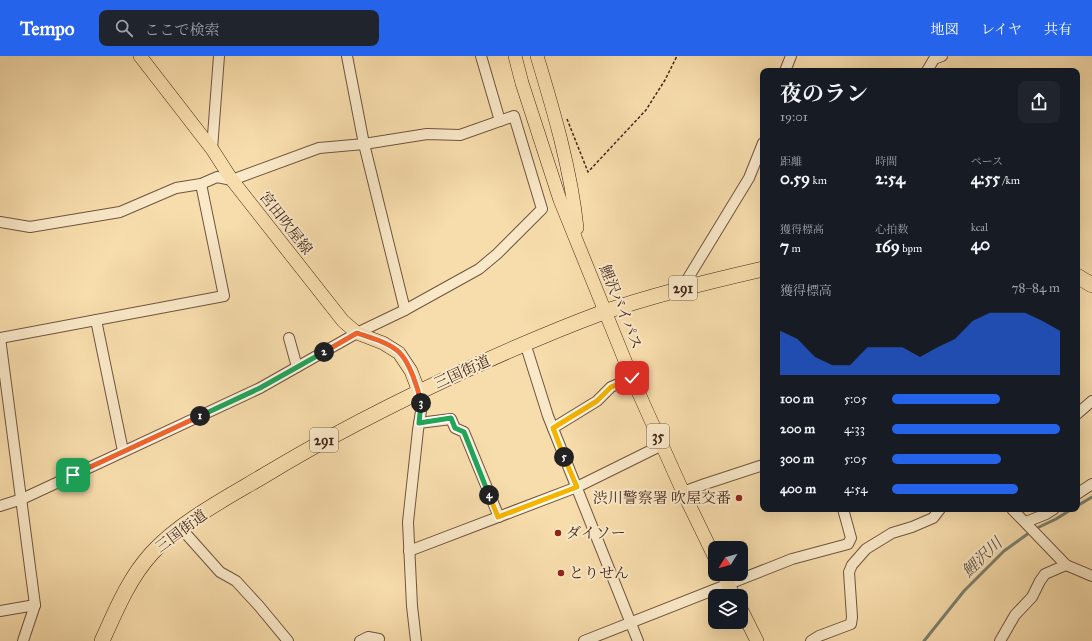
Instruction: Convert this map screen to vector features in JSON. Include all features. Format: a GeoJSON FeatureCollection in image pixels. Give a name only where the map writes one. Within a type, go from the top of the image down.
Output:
{"type":"FeatureCollection","features":[{"type":"Feature","properties":{"kind":"highway","name":"三国街道"},"geometry":{"type":"LineString","coordinates":[[102,641],[128,586],[141,566],[166,539],[182,526],[298,455],[343,430],[419,392],[525,343],[605,312],[682,288],[760,270]]}},
{"type":"Feature","properties":{"kind":"highway"},"geometry":{"type":"LineString","coordinates":[[1080,278],[1092,285]]}},
{"type":"Feature","properties":{"kind":"main road","name":"宮田吹屋線"},"geometry":{"type":"LineString","coordinates":[[140,56],[212,149],[232,180],[343,321],[357,333],[383,343],[399,353],[411,371],[419,392]]}},
{"type":"Feature","properties":{"kind":"main road","name":"鯉沢バイパス"},"geometry":{"type":"LineString","coordinates":[[515,56],[522,83],[560,200],[632,378],[683,492],[708,544]]}},
{"type":"Feature","properties":{"kind":"main road","name":"鯉沢バイパス"},"geometry":{"type":"LineString","coordinates":[[537,56],[555,118],[574,204],[578,242]]}},
{"type":"Feature","properties":{"kind":"main road"},"geometry":{"type":"LineString","coordinates":[[748,622],[758,641]]}},
{"type":"Feature","properties":{"kind":"street"},"geometry":{"type":"LineString","coordinates":[[212,149],[219,56]]}},
{"type":"Feature","properties":{"kind":"street"},"geometry":{"type":"LineString","coordinates":[[347,56],[364,144],[405,310]]}},
{"type":"Feature","properties":{"kind":"street"},"geometry":{"type":"LineString","coordinates":[[481,56],[500,121]]}},
{"type":"Feature","properties":{"kind":"street"},"geometry":{"type":"LineString","coordinates":[[786,68],[791,56]]}},
{"type":"Feature","properties":{"kind":"street"},"geometry":{"type":"LineString","coordinates":[[929,68],[934,59],[942,56]]}},
{"type":"Feature","properties":{"kind":"street"},"geometry":{"type":"LineString","coordinates":[[0,222],[30,227],[120,212],[176,188],[201,184],[217,177],[232,180],[319,148],[364,144],[428,134],[460,135],[514,116],[542,209],[498,254],[479,269],[405,310],[357,333],[260,388],[22,499],[0,506]]}},
{"type":"Feature","properties":{"kind":"street"},"geometry":{"type":"LineString","coordinates":[[682,288],[749,178],[760,150]]}},
{"type":"Feature","properties":{"kind":"street"},"geometry":{"type":"LineString","coordinates":[[23,641],[35,605],[0,338],[224,296],[201,184]]}},
{"type":"Feature","properties":{"kind":"street"},"geometry":{"type":"LineString","coordinates":[[96,320],[123,451]]}},
{"type":"Feature","properties":{"kind":"street"},"geometry":{"type":"LineString","coordinates":[[289,338],[297,367]]}},
{"type":"Feature","properties":{"kind":"street"},"geometry":{"type":"LineString","coordinates":[[525,343],[553,428],[638,641]]}},
{"type":"Feature","properties":{"kind":"street"},"geometry":{"type":"LineString","coordinates":[[553,428],[597,401],[611,387],[632,378]]}},
{"type":"Feature","properties":{"kind":"street"},"geometry":{"type":"LineString","coordinates":[[416,641],[412,606],[408,522],[422,405],[419,392]]}},
{"type":"Feature","properties":{"kind":"street"},"geometry":{"type":"LineString","coordinates":[[1080,411],[1092,401]]}},
{"type":"Feature","properties":{"kind":"street"},"geometry":{"type":"LineString","coordinates":[[419,423],[451,418],[455,428],[464,432],[498,517]]}},
{"type":"Feature","properties":{"kind":"street"},"geometry":{"type":"LineString","coordinates":[[410,551],[577,487],[662,445]]}},
{"type":"Feature","properties":{"kind":"street"},"geometry":{"type":"LineString","coordinates":[[683,492],[760,466]]}},
{"type":"Feature","properties":{"kind":"street"},"geometry":{"type":"LineString","coordinates":[[1080,492],[1092,484]]}},
{"type":"Feature","properties":{"kind":"street"},"geometry":{"type":"LineString","coordinates":[[748,572],[848,544],[851,538],[844,512]]}},
{"type":"Feature","properties":{"kind":"street"},"geometry":{"type":"LineString","coordinates":[[811,641],[851,624],[852,617],[849,572],[852,565],[866,549],[892,533],[912,527],[933,518],[938,512]]}},
{"type":"Feature","properties":{"kind":"street"},"geometry":{"type":"LineString","coordinates":[[1015,512],[1066,565],[1092,576]]}},
{"type":"Feature","properties":{"kind":"street"},"geometry":{"type":"LineString","coordinates":[[1027,524],[1049,512]]}},
{"type":"Feature","properties":{"kind":"street"},"geometry":{"type":"LineString","coordinates":[[182,526],[187,534],[220,572],[236,581],[288,641]]}},
{"type":"Feature","properties":{"kind":"street"},"geometry":{"type":"LineString","coordinates":[[1000,641],[1016,615],[1032,598],[1045,574],[1066,565]]}},
{"type":"Feature","properties":{"kind":"street"},"geometry":{"type":"LineString","coordinates":[[584,641],[631,622],[721,581]]}},
{"type":"Feature","properties":{"kind":"street"},"geometry":{"type":"LineString","coordinates":[[0,611],[35,605]]}},
{"type":"Feature","properties":{"kind":"street"},"geometry":{"type":"LineString","coordinates":[[360,641],[368,637],[379,639]]}},
{"type":"Feature","properties":{"kind":"path"},"geometry":{"type":"LineString","coordinates":[[555,118],[568,119],[588,172],[646,110],[665,80],[677,56]]}},
{"type":"Feature","properties":{"kind":"waterway","name":"鯉沢川"},"geometry":{"type":"LineString","coordinates":[[1080,504],[1092,497]]}},
{"type":"Feature","properties":{"kind":"waterway","name":"鯉沢川"},"geometry":{"type":"LineString","coordinates":[[924,641],[964,591],[1004,551],[1033,530],[1067,512]]}},
{"type":"Feature","properties":{"kind":"place","name":"渋川警察署 吹屋交番"},"geometry":{"type":"Point","coordinates":[739,498]}},
{"type":"Feature","properties":{"kind":"place","name":"ダイソー"},"geometry":{"type":"Point","coordinates":[558,533]}},
{"type":"Feature","properties":{"kind":"place","name":"とりせん"},"geometry":{"type":"Point","coordinates":[561,573]}},
{"type":"Feature","properties":{"kind":"route"},"geometry":{"type":"LineString","coordinates":[[73,475],[260,388],[357,333],[383,343],[399,353],[411,371],[419,392],[422,405],[419,423],[451,418],[455,428],[464,432],[498,517],[577,487],[553,428],[597,401],[611,387],[632,378]]}}]}
